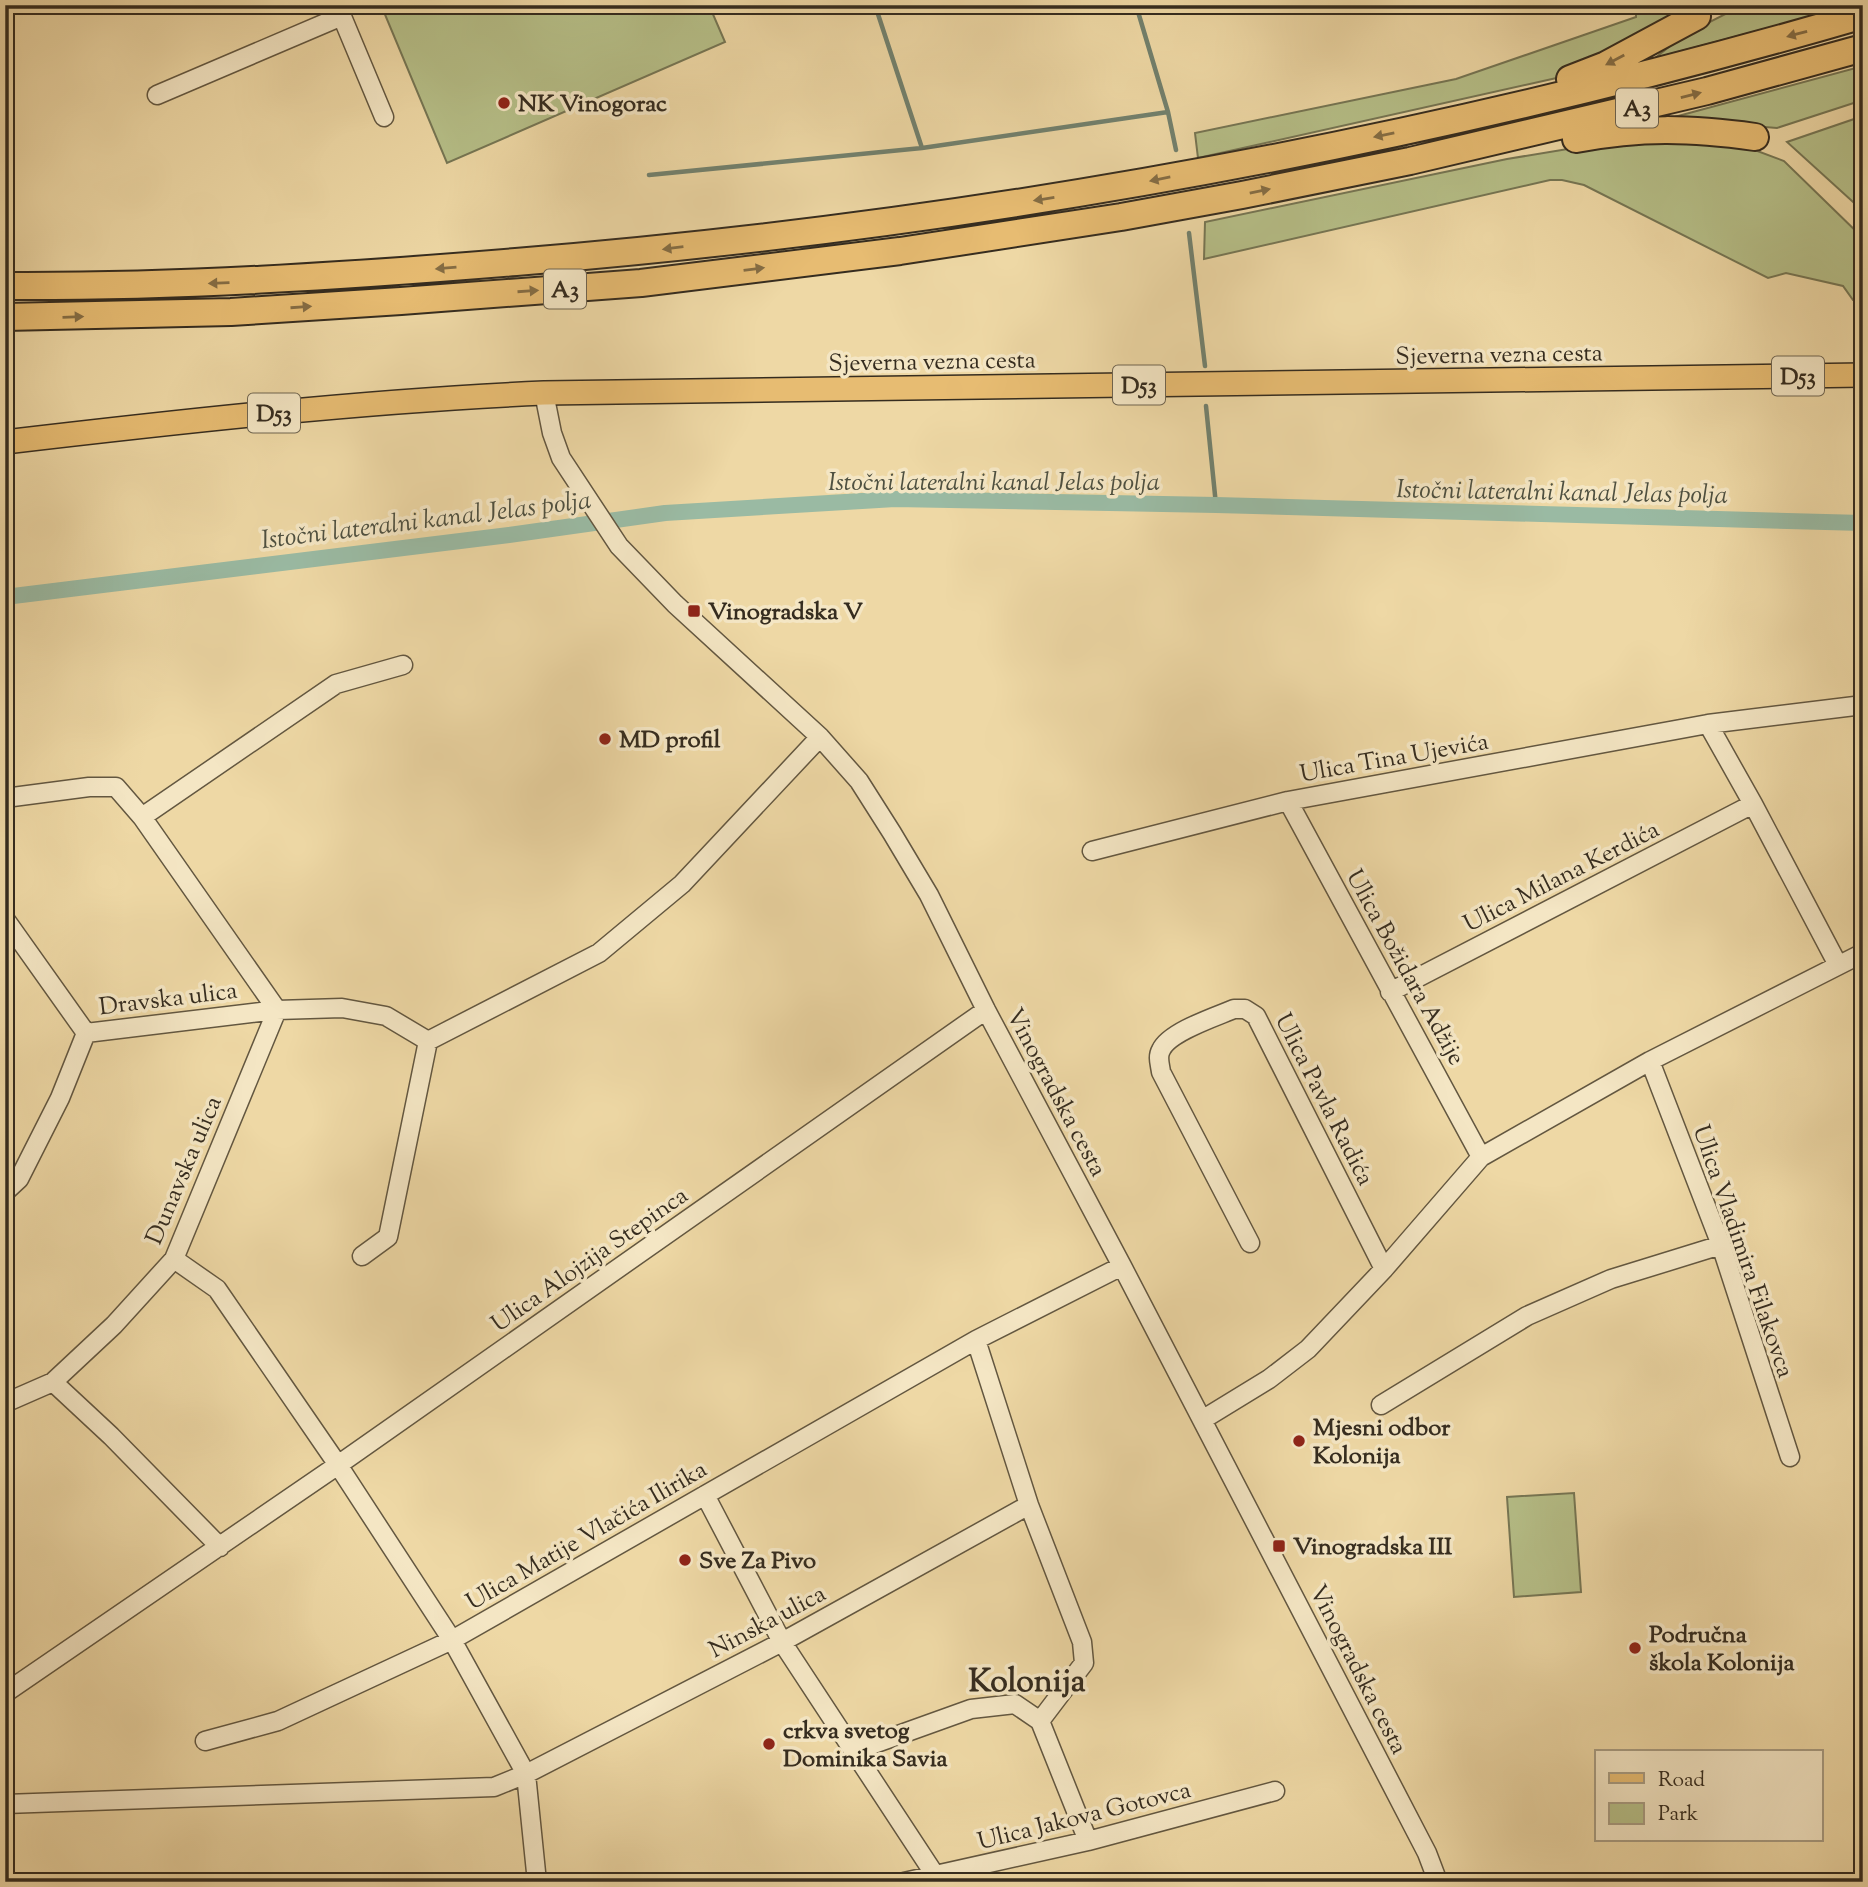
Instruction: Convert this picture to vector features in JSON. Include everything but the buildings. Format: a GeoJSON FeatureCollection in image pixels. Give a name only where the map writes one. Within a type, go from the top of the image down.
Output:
{"type":"FeatureCollection","features":[{"type":"Feature","properties":{"kind":"highway","name":"A3"},"geometry":{"type":"LineString","coordinates":[[5,286],[225,283],[400,272],[641,252],[882,224],[1111,188],[1451,122],[1644,75],[1863,15]]}},
{"type":"Feature","properties":{"kind":"highway"},"geometry":{"type":"LineString","coordinates":[[1451,122],[1485,102],[1583,75],[1697,16]]}},
{"type":"Feature","properties":{"kind":"highway","name":"A3"},"geometry":{"type":"LineString","coordinates":[[5,317],[231,312],[641,283],[900,251],[1121,217],[1410,161],[1707,91],[1863,48]]}},
{"type":"Feature","properties":{"kind":"highway"},"geometry":{"type":"LineString","coordinates":[[1410,161],[1433,166],[1451,165],[1558,142],[1637,130],[1707,130],[1755,137]]}},
{"type":"Feature","properties":{"kind":"main road","name":"Sjeverna vezna cesta"},"geometry":{"type":"LineString","coordinates":[[5,442],[216,418],[445,397],[544,393],[1863,375]]}},
{"type":"Feature","properties":{"kind":"street"},"geometry":{"type":"LineString","coordinates":[[157,95],[340,10],[384,117]]}},
{"type":"Feature","properties":{"kind":"street","name":"Vinogradska cesta"},"geometry":{"type":"LineString","coordinates":[[544,393],[552,433],[561,458],[619,546],[675,604],[820,737],[859,781],[892,833],[929,895],[986,1010],[1427,1853],[1438,1882]]}},
{"type":"Feature","properties":{"kind":"street"},"geometry":{"type":"LineString","coordinates":[[142,817],[336,684],[403,664]]}},
{"type":"Feature","properties":{"kind":"street","name":"Ulica Tina Ujevića"},"geometry":{"type":"LineString","coordinates":[[1093,851],[1287,801],[1708,724],[1863,705]]}},
{"type":"Feature","properties":{"kind":"street"},"geometry":{"type":"LineString","coordinates":[[1708,724],[1838,965]]}},
{"type":"Feature","properties":{"kind":"street"},"geometry":{"type":"LineString","coordinates":[[362,1256],[388,1237],[428,1041],[599,953],[682,884],[820,737]]}},
{"type":"Feature","properties":{"kind":"street"},"geometry":{"type":"LineString","coordinates":[[5,798],[89,787],[116,787],[142,817],[277,1010]]}},
{"type":"Feature","properties":{"kind":"street","name":"Ulica Božidara Adžije"},"geometry":{"type":"LineString","coordinates":[[1287,801],[1481,1157]]}},
{"type":"Feature","properties":{"kind":"street","name":"Ulica Milana Kerdića"},"geometry":{"type":"LineString","coordinates":[[1391,992],[1753,804]]}},
{"type":"Feature","properties":{"kind":"street"},"geometry":{"type":"LineString","coordinates":[[5,919],[86,1033]]}},
{"type":"Feature","properties":{"kind":"street"},"geometry":{"type":"LineString","coordinates":[[1202,1420],[1269,1379],[1308,1349],[1384,1269],[1481,1157],[1650,1061],[1863,953]]}},
{"type":"Feature","properties":{"kind":"street","name":"Dravska ulica"},"geometry":{"type":"LineString","coordinates":[[5,1192],[19,1179],[61,1098],[86,1033],[277,1010],[342,1008],[386,1016],[428,1041]]}},
{"type":"Feature","properties":{"kind":"street","name":"Ulica Pavla Radića"},"geometry":{"type":"LineString","coordinates":[[1250,1243],[1161,1072],[1158,1057],[1161,1047],[1170,1037],[1234,1009],[1245,1009],[1256,1016],[1384,1269]]}},
{"type":"Feature","properties":{"kind":"street","name":"Dunavska ulica"},"geometry":{"type":"LineString","coordinates":[[5,1404],[52,1382],[114,1325],[174,1259],[277,1010]]}},
{"type":"Feature","properties":{"kind":"street","name":"Ulica Alojzija Stepinca"},"geometry":{"type":"LineString","coordinates":[[5,1693],[338,1465],[986,1010]]}},
{"type":"Feature","properties":{"kind":"street","name":"Ulica Vladimira Filakovca"},"geometry":{"type":"LineString","coordinates":[[1650,1061],[1721,1245],[1790,1457]]}},
{"type":"Feature","properties":{"kind":"street"},"geometry":{"type":"LineString","coordinates":[[1381,1405],[1527,1316],[1611,1279],[1721,1245]]}},
{"type":"Feature","properties":{"kind":"street"},"geometry":{"type":"LineString","coordinates":[[174,1259],[217,1289],[338,1465],[452,1640],[526,1774],[537,1882]]}},
{"type":"Feature","properties":{"kind":"street","name":"Ulica Matije Vlačića Ilirika"},"geometry":{"type":"LineString","coordinates":[[205,1741],[278,1721],[452,1640],[976,1340],[1122,1266]]}},
{"type":"Feature","properties":{"kind":"street"},"geometry":{"type":"LineString","coordinates":[[976,1340],[1028,1506],[1082,1642],[1084,1663],[1040,1721]]}},
{"type":"Feature","properties":{"kind":"street"},"geometry":{"type":"LineString","coordinates":[[52,1382],[111,1436],[220,1547]]}},
{"type":"Feature","properties":{"kind":"street"},"geometry":{"type":"LineString","coordinates":[[705,1495],[782,1642],[935,1875]]}},
{"type":"Feature","properties":{"kind":"street","name":"Ninska ulica"},"geometry":{"type":"LineString","coordinates":[[5,1804],[494,1787],[526,1774],[782,1642],[1028,1506]]}},
{"type":"Feature","properties":{"kind":"street"},"geometry":{"type":"LineString","coordinates":[[854,1751],[971,1709],[1015,1704],[1040,1721],[1088,1841]]}},
{"type":"Feature","properties":{"kind":"street","name":"Ulica Jakova Gotovca"},"geometry":{"type":"LineString","coordinates":[[904,1882],[935,1875],[968,1875],[1275,1791]]}},
{"type":"Feature","properties":{"kind":"green space","name":"NK Vinogorac"},"geometry":{"type":"Polygon","coordinates":[[[381,5],[709,5],[725,42],[447,163],[381,5]]]}},
{"type":"Feature","properties":{"kind":"green space"},"geometry":{"type":"Polygon","coordinates":[[[1636,5],[1697,5],[1561,77],[1198,158],[1195,133],[1456,79],[1636,17],[1636,5]]]}},
{"type":"Feature","properties":{"kind":"green space"},"geometry":{"type":"Polygon","coordinates":[[[1743,5],[1854,5],[1655,58],[1684,35],[1743,5]]]}},
{"type":"Feature","properties":{"kind":"green space"},"geometry":{"type":"Polygon","coordinates":[[[1863,66],[1863,100],[1777,128],[1667,119],[1863,66]]]}},
{"type":"Feature","properties":{"kind":"green space"},"geometry":{"type":"Polygon","coordinates":[[[1863,116],[1863,211],[1787,142],[1863,116]]]}},
{"type":"Feature","properties":{"kind":"green space"},"geometry":{"type":"Polygon","coordinates":[[[1668,138],[1752,149],[1784,161],[1863,238],[1863,299],[1853,300],[1843,286],[1786,273],[1768,278],[1584,185],[1562,180],[1550,180],[1204,259],[1205,222],[1507,159],[1610,142],[1668,138]]]}},
{"type":"Feature","properties":{"kind":"green space"},"geometry":{"type":"Polygon","coordinates":[[[1574,1493],[1581,1592],[1514,1597],[1507,1497],[1574,1493]]]}},
{"type":"Feature","properties":{"kind":"waterway"},"geometry":{"type":"LineString","coordinates":[[875,5],[922,148]]}},
{"type":"Feature","properties":{"kind":"waterway"},"geometry":{"type":"LineString","coordinates":[[1136,5],[1168,112],[1176,150]]}},
{"type":"Feature","properties":{"kind":"waterway"},"geometry":{"type":"LineString","coordinates":[[649,175],[922,148],[1168,112]]}},
{"type":"Feature","properties":{"kind":"waterway"},"geometry":{"type":"LineString","coordinates":[[1189,233],[1205,366]]}},
{"type":"Feature","properties":{"kind":"waterway"},"geometry":{"type":"LineString","coordinates":[[1206,406],[1216,505]]}},
{"type":"Feature","properties":{"kind":"waterway","name":"Istočni lateralni kanal Jelas polja"},"geometry":{"type":"LineString","coordinates":[[5,597],[509,535],[665,513],[895,499],[1863,523]]}},
{"type":"Feature","properties":{"kind":"place","name":"NK Vinogorac"},"geometry":{"type":"Point","coordinates":[504,103]}},
{"type":"Feature","properties":{"kind":"place","name":"Vinogradska V"},"geometry":{"type":"Point","coordinates":[694,611]}},
{"type":"Feature","properties":{"kind":"place","name":"MD profil"},"geometry":{"type":"Point","coordinates":[605,739]}},
{"type":"Feature","properties":{"kind":"place","name":"Mjesni odbor Kolonija"},"geometry":{"type":"Point","coordinates":[1299,1441]}},
{"type":"Feature","properties":{"kind":"place","name":"Vinogradska III"},"geometry":{"type":"Point","coordinates":[1279,1546]}},
{"type":"Feature","properties":{"kind":"place","name":"Sve Za Pivo"},"geometry":{"type":"Point","coordinates":[685,1560]}},
{"type":"Feature","properties":{"kind":"place","name":"Područna škola Kolonija"},"geometry":{"type":"Point","coordinates":[1635,1648]}},
{"type":"Feature","properties":{"kind":"place","name":"crkva svetog Dominika Savia"},"geometry":{"type":"Point","coordinates":[769,1744]}},
{"type":"Feature","properties":{"kind":"district","name":"Kolonija"},"geometry":{"type":"Point","coordinates":[1027,1680]}}]}
